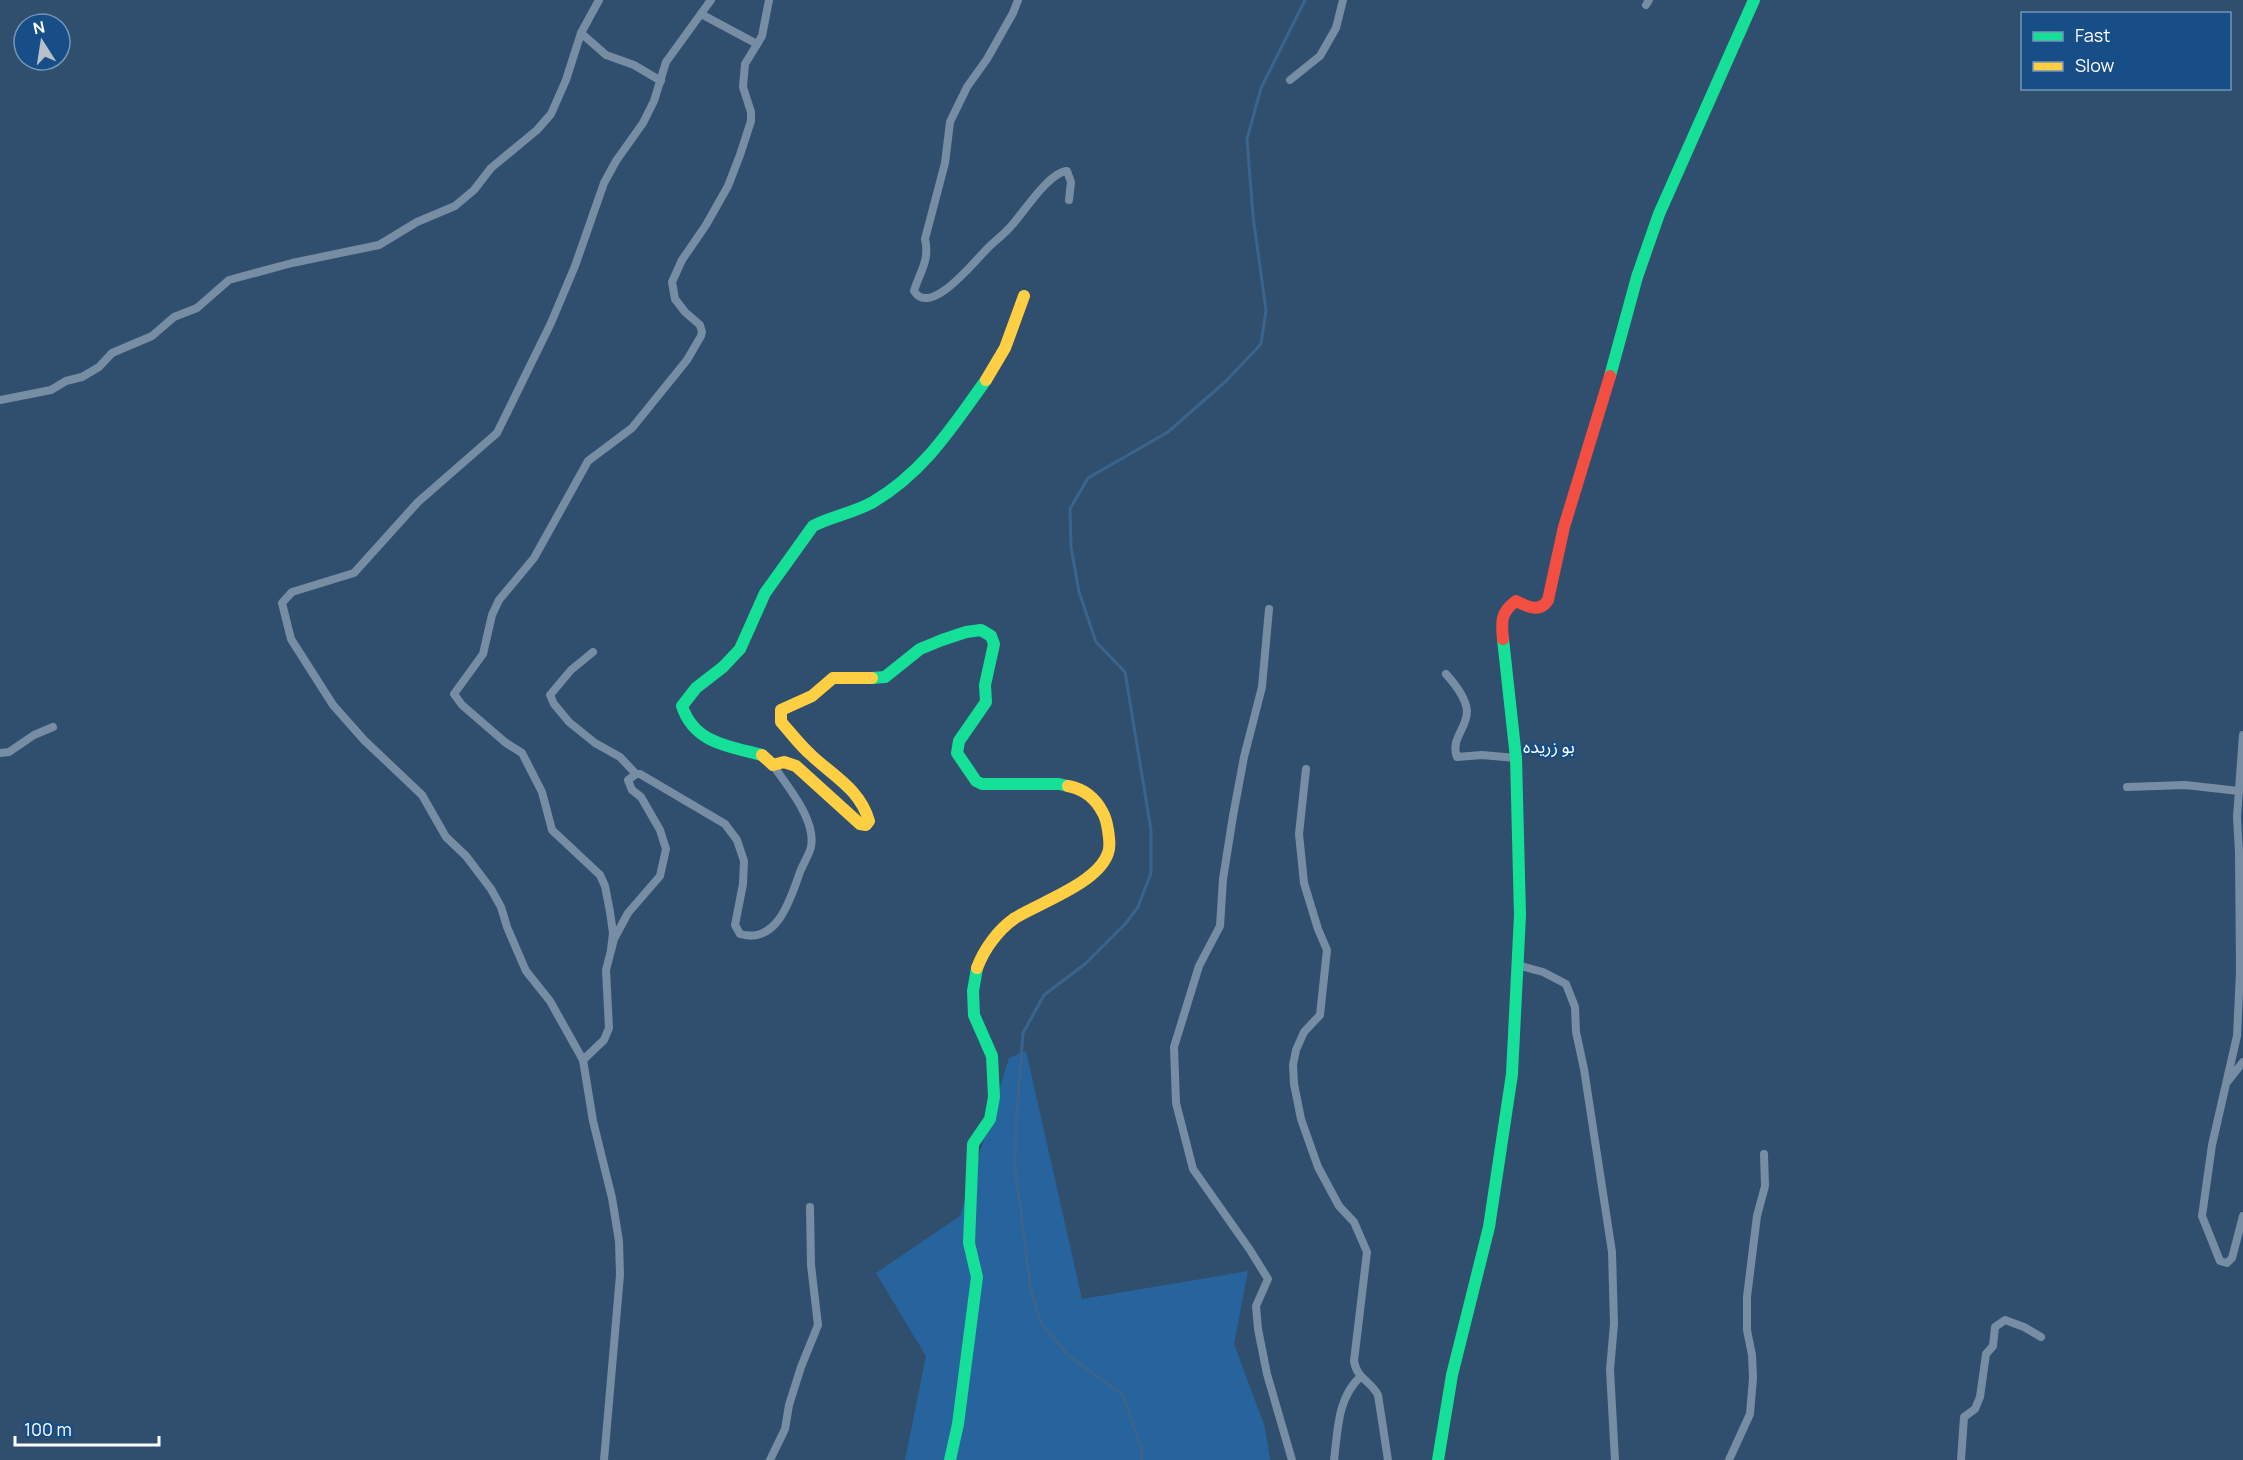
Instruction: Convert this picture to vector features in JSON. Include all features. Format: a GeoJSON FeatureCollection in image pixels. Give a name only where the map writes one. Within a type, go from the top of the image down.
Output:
{"type":"FeatureCollection","features":[{"type":"Feature","properties":{"kind":"street"},"geometry":{"type":"LineString","coordinates":[[0,400],[51,390],[66,381],[82,377],[99,367],[112,353],[152,336],[174,316],[197,308],[229,280],[292,263],[379,245],[406,227],[455,206],[474,190],[491,168],[537,130],[551,114],[566,80],[581,33],[599,0]]}},
{"type":"Feature","properties":{"kind":"street"},"geometry":{"type":"LineString","coordinates":[[604,1460],[620,1275],[619,1241],[612,1198],[593,1121],[583,1060],[550,1001],[526,971],[501,907],[491,889],[466,856],[446,837],[422,795],[364,740],[333,705],[291,639],[282,603],[292,592],[354,573],[418,502],[497,433],[551,323],[575,266],[604,183],[616,161],[643,123],[654,101],[666,62],[711,0]]}},
{"type":"Feature","properties":{"kind":"street"},"geometry":{"type":"LineString","coordinates":[[611,950],[613,933],[609,905],[600,875],[552,830],[542,792],[522,753],[506,743],[462,705],[454,694],[483,654],[492,615],[499,600],[534,558],[588,461],[632,428],[687,360],[698,342],[702,328],[678,303],[672,282],[682,260],[706,225],[728,186],[740,154],[751,121],[751,112],[742,77],[745,64],[762,36],[769,0]]}},
{"type":"Feature","properties":{"kind":"street"},"geometry":{"type":"LineString","coordinates":[[1018,0],[1014,13],[987,59],[967,87],[950,122],[945,163],[925,239],[928,250],[927,261],[914,291],[922,299],[943,292],[1005,233],[1038,194],[1062,171],[1067,171],[1070,175],[1069,200]]}},
{"type":"Feature","properties":{"kind":"street"},"geometry":{"type":"LineString","coordinates":[[1290,80],[1320,56],[1335,28],[1343,0]]}},
{"type":"Feature","properties":{"kind":"street"},"geometry":{"type":"LineString","coordinates":[[1438,1460],[1452,1375],[1489,1227],[1512,1074],[1520,915],[1516,758],[1501,619],[1507,608],[1516,601],[1531,609],[1541,608],[1547,603],[1553,584],[1562,533],[1589,450],[1647,247],[1678,168],[1737,45],[1755,0]]}},
{"type":"Feature","properties":{"kind":"street"},"geometry":{"type":"LineString","coordinates":[[701,14],[757,44]]}},
{"type":"Feature","properties":{"kind":"street"},"geometry":{"type":"LineString","coordinates":[[581,33],[606,55],[633,65],[661,81]]}},
{"type":"Feature","properties":{"kind":"street"},"geometry":{"type":"LineString","coordinates":[[593,652],[571,670],[550,695],[554,704],[569,722],[595,743],[620,757],[636,774],[724,824],[737,840],[744,861],[743,884],[735,925],[740,934],[747,936],[773,927],[788,907],[802,868],[813,847],[811,830],[796,800],[773,765],[763,755],[710,741],[687,722],[682,706],[696,688],[723,667],[740,649],[765,594],[813,526],[854,512],[874,501],[913,474],[938,446],[988,378],[1005,348],[1024,296]]}},
{"type":"Feature","properties":{"kind":"street"},"geometry":{"type":"LineString","coordinates":[[1269,609],[1262,687],[1244,757],[1233,816],[1223,879],[1220,926],[1199,966],[1174,1047],[1175,1092],[1193,1170],[1268,1279],[1256,1305],[1258,1329],[1267,1374],[1292,1460]]}},
{"type":"Feature","properties":{"kind":"street"},"geometry":{"type":"LineString","coordinates":[[773,765],[784,762],[796,766],[860,824],[866,825],[869,821],[868,814],[852,788],[811,755],[780,722],[781,710],[812,696],[833,678],[885,677],[920,649],[966,632],[981,630],[991,636],[994,644],[985,685],[986,702],[959,741],[957,753],[963,764],[976,781],[982,784],[1059,783],[1073,787],[1094,798],[1105,814],[1110,845],[1107,856],[1096,870],[1066,892],[1014,919],[993,938],[982,953],[976,970],[973,991],[974,1015],[992,1056],[994,1097],[990,1119],[973,1144],[969,1243],[977,1276],[958,1424],[950,1460]]}},
{"type":"Feature","properties":{"kind":"street"},"geometry":{"type":"LineString","coordinates":[[1446,674],[1463,699],[1467,712],[1454,749],[1457,757],[1482,755],[1516,758]]}},
{"type":"Feature","properties":{"kind":"street"},"geometry":{"type":"LineString","coordinates":[[0,753],[9,752],[34,735],[53,727]]}},
{"type":"Feature","properties":{"kind":"street"},"geometry":{"type":"LineString","coordinates":[[2243,735],[2237,817],[2241,852],[2237,1036],[2212,1145],[2202,1216],[2220,1261],[2227,1263],[2232,1258],[2243,1216]]}},
{"type":"Feature","properties":{"kind":"street"},"geometry":{"type":"LineString","coordinates":[[1306,769],[1299,834],[1304,883],[1318,929],[1328,950],[1320,1015],[1304,1032],[1296,1050],[1293,1065],[1294,1084],[1301,1119],[1318,1167],[1339,1206],[1354,1222],[1367,1252],[1354,1361],[1355,1371],[1374,1388],[1378,1395],[1388,1460]]}},
{"type":"Feature","properties":{"kind":"street"},"geometry":{"type":"LineString","coordinates":[[583,1060],[600,1045],[609,1028],[606,970],[614,939],[628,913],[660,876],[666,849],[660,830],[641,797],[629,785],[628,780],[636,774]]}},
{"type":"Feature","properties":{"kind":"street"},"geometry":{"type":"LineString","coordinates":[[2127,787],[2185,785],[2239,791]]}},
{"type":"Feature","properties":{"kind":"street"},"geometry":{"type":"LineString","coordinates":[[1517,965],[1543,972],[1566,984],[1575,1007],[1576,1032],[1586,1080],[1612,1252],[1614,1324],[1610,1370],[1615,1460]]}},
{"type":"Feature","properties":{"kind":"street"},"geometry":{"type":"LineString","coordinates":[[2226,1083],[2243,1062]]}},
{"type":"Feature","properties":{"kind":"street"},"geometry":{"type":"LineString","coordinates":[[1729,1460],[1750,1414],[1753,1378],[1752,1355],[1747,1330],[1747,1296],[1757,1216],[1765,1186],[1764,1154]]}},
{"type":"Feature","properties":{"kind":"street"},"geometry":{"type":"LineString","coordinates":[[770,1460],[785,1429],[789,1405],[801,1367],[818,1325],[811,1265],[810,1207]]}},
{"type":"Feature","properties":{"kind":"street"},"geometry":{"type":"LineString","coordinates":[[1961,1460],[1964,1418],[1975,1409],[1980,1397],[1986,1354],[1993,1346],[1995,1327],[2005,1320],[2041,1337]]}},
{"type":"Feature","properties":{"kind":"street"},"geometry":{"type":"LineString","coordinates":[[1334,1460],[1340,1411],[1350,1387],[1360,1377]]}},
{"type":"Feature","properties":{"kind":"shaded area"},"geometry":{"type":"Polygon","coordinates":[[[1026,1051],[1082,1299],[1248,1271],[1234,1344],[1265,1427],[1270,1460],[905,1460],[926,1356],[876,1273],[960,1216],[1009,1058],[1026,1051]]]}},
{"type":"Feature","properties":{"kind":"waterway"},"geometry":{"type":"LineString","coordinates":[[1142,1460],[1142,1451],[1123,1395],[1069,1356],[1041,1323],[1031,1291],[1015,1168],[1023,1033],[1044,995],[1085,964],[1126,923],[1138,907],[1151,873],[1151,830],[1125,672],[1096,642],[1079,592],[1071,547],[1070,509],[1088,478],[1168,432],[1226,381],[1261,344],[1266,310],[1253,216],[1247,139],[1261,88],[1305,0]]}},
{"type":"Feature","properties":{"kind":"traffic: fast"},"geometry":{"type":"LineString","coordinates":[[1610,376],[1637,277],[1659,214],[1754,0]]}},
{"type":"Feature","properties":{"kind":"traffic: fast"},"geometry":{"type":"LineString","coordinates":[[762,755],[725,745],[704,735],[687,718],[682,706],[696,688],[723,667],[740,649],[765,593],[813,526],[873,502],[908,476],[936,447],[986,380]]}},
{"type":"Feature","properties":{"kind":"traffic: fast"},"geometry":{"type":"LineString","coordinates":[[872,678],[885,677],[920,649],[966,632],[981,630],[991,636],[994,644],[985,685],[986,702],[959,741],[957,753],[976,781],[982,784],[1068,786]]}},
{"type":"Feature","properties":{"kind":"traffic: fast"},"geometry":{"type":"LineString","coordinates":[[1438,1460],[1452,1375],[1489,1227],[1512,1074],[1520,915],[1516,758],[1503,639]]}},
{"type":"Feature","properties":{"kind":"traffic: fast"},"geometry":{"type":"LineString","coordinates":[[950,1460],[958,1424],[977,1277],[969,1243],[973,1144],[990,1119],[994,1097],[992,1056],[974,1015],[973,991],[977,968]]}},
{"type":"Feature","properties":{"kind":"traffic: slow"},"geometry":{"type":"LineString","coordinates":[[986,380],[1005,348],[1024,296]]}},
{"type":"Feature","properties":{"kind":"traffic: slow"},"geometry":{"type":"LineString","coordinates":[[762,755],[773,765],[784,762],[796,766],[860,824],[866,825],[869,821],[859,800],[845,784],[810,754],[781,722],[781,710],[812,696],[833,678],[872,678]]}},
{"type":"Feature","properties":{"kind":"traffic: slow"},"geometry":{"type":"LineString","coordinates":[[977,968],[992,940],[1003,928],[1015,918],[1081,883],[1093,874],[1108,853],[1110,845],[1108,828],[1100,808],[1084,792],[1068,786]]}},
{"type":"Feature","properties":{"kind":"traffic: jam"},"geometry":{"type":"LineString","coordinates":[[1503,639],[1503,617],[1511,605],[1516,601],[1538,608],[1548,600],[1564,527],[1610,376]]}},
{"type":"Feature","properties":{"kind":"district","name":"بو زريده"},"geometry":{"type":"Point","coordinates":[1549,746]}}]}
